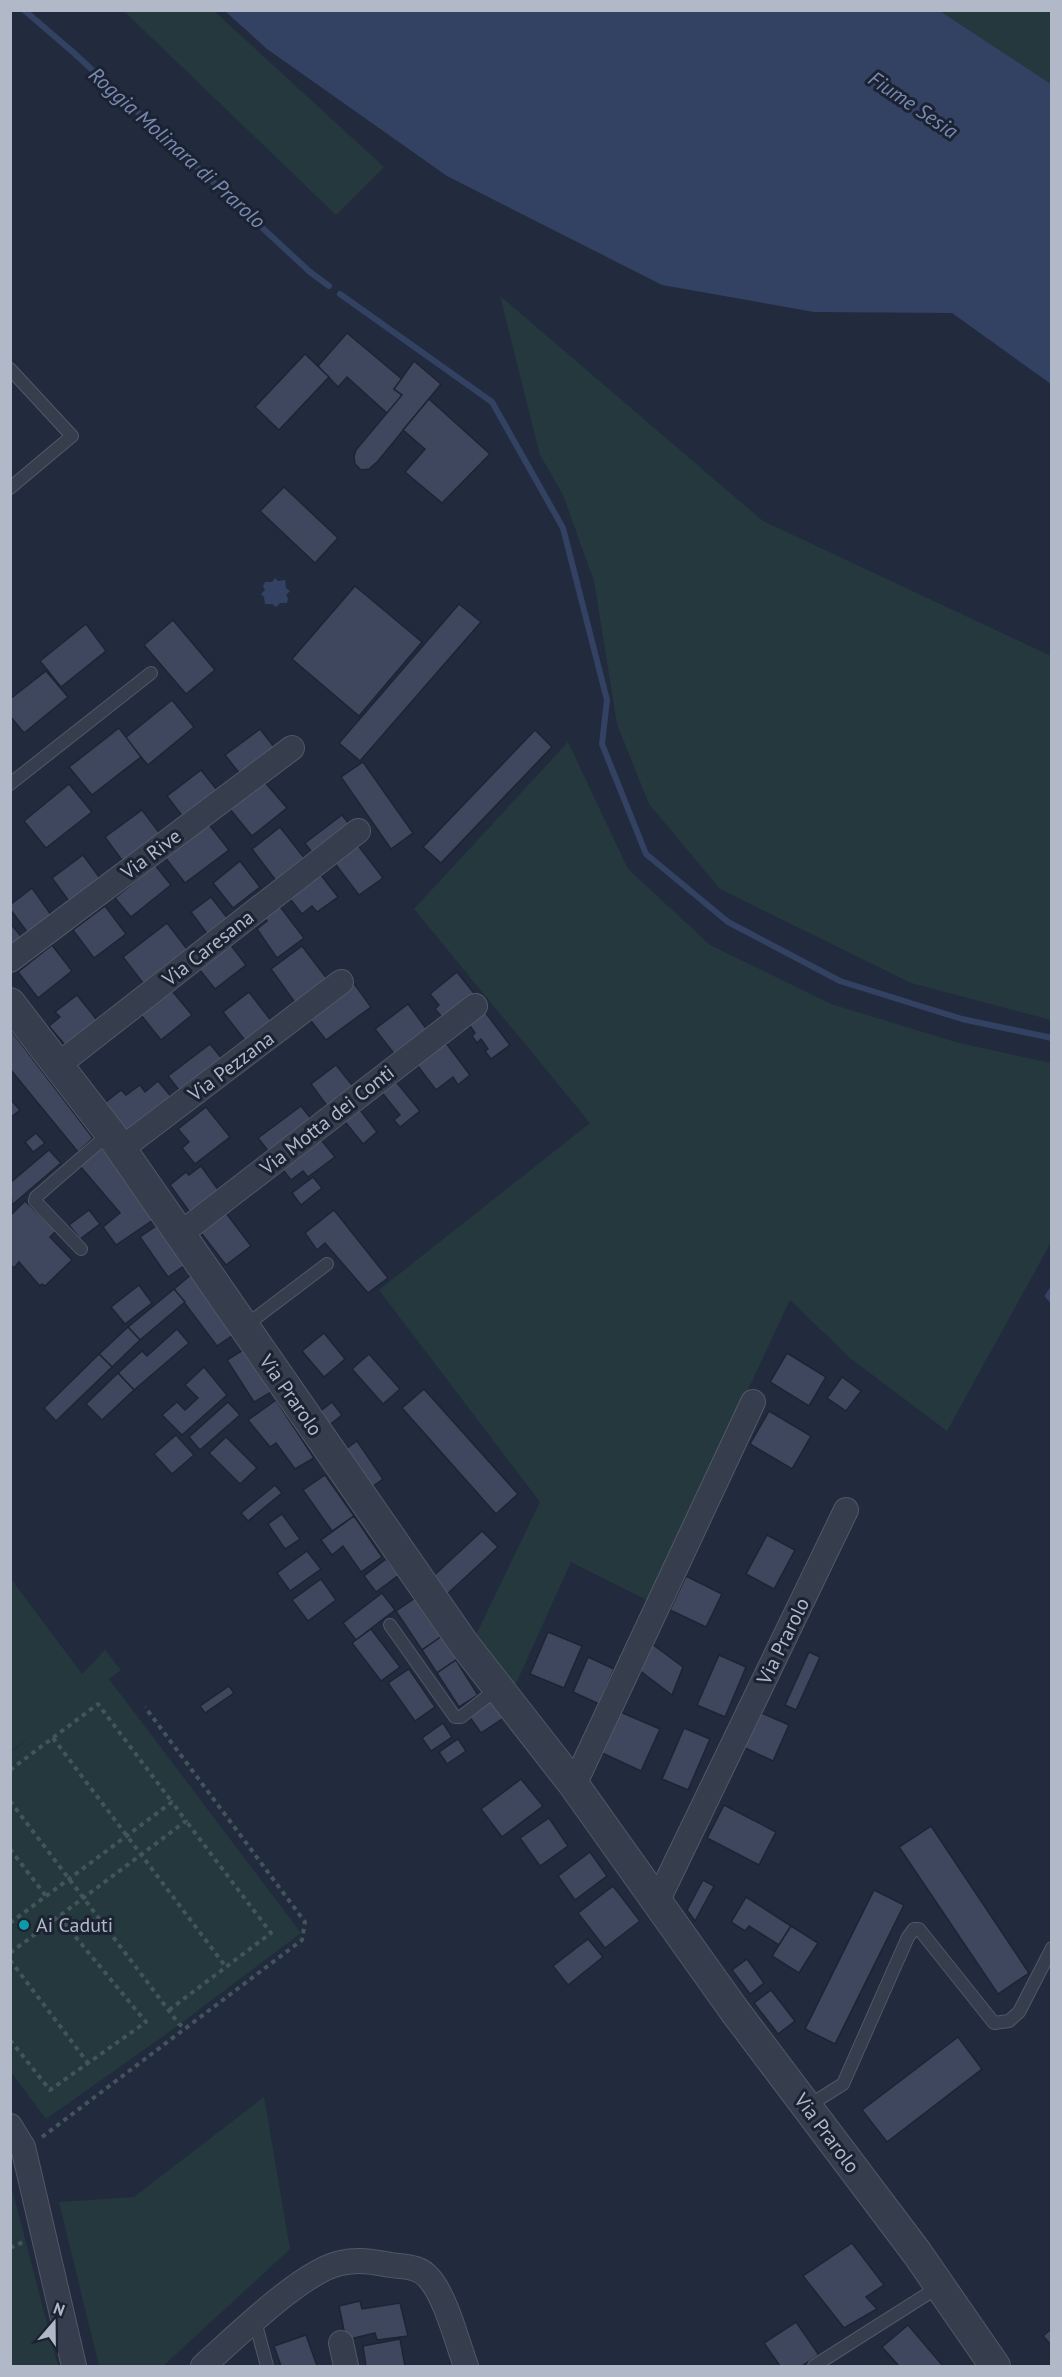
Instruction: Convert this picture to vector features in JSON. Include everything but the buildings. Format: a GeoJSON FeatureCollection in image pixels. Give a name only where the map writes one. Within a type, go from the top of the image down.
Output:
{"type":"FeatureCollection","features":[{"type":"Feature","properties":{"kind":"street","name":"Via Rive"},"geometry":{"type":"LineString","coordinates":[[10,960],[292,748]]}},
{"type":"Feature","properties":{"kind":"street","name":"Via Caresana"},"geometry":{"type":"LineString","coordinates":[[58,1065],[357,831]]}},
{"type":"Feature","properties":{"kind":"street","name":"Via Pezzana"},"geometry":{"type":"LineString","coordinates":[[116,1141],[340,982]]}},
{"type":"Feature","properties":{"kind":"street","name":"Via Prarolo"},"geometry":{"type":"LineString","coordinates":[[10,1003],[116,1141],[464,1644],[574,1785],[657,1902],[940,2286],[995,2367]]}},
{"type":"Feature","properties":{"kind":"street","name":"Via Motta dei Conti"},"geometry":{"type":"LineString","coordinates":[[179,1235],[476,1006]]}},
{"type":"Feature","properties":{"kind":"street"},"geometry":{"type":"LineString","coordinates":[[574,1785],[753,1402]]}},
{"type":"Feature","properties":{"kind":"street","name":"Via Prarolo"},"geometry":{"type":"LineString","coordinates":[[657,1902],[846,1510]]}},
{"type":"Feature","properties":{"kind":"street"},"geometry":{"type":"LineString","coordinates":[[10,2126],[23,2147],[74,2367]]}},
{"type":"Feature","properties":{"kind":"street"},"geometry":{"type":"LineString","coordinates":[[203,2367],[307,2279],[338,2263],[361,2260],[418,2269],[428,2276],[438,2290],[466,2367]]}},
{"type":"Feature","properties":{"kind":"street"},"geometry":{"type":"LineString","coordinates":[[341,2343],[346,2367]]}},
{"type":"Feature","properties":{"kind":"lane"},"geometry":{"type":"LineString","coordinates":[[10,369],[72,436],[10,489]]}},
{"type":"Feature","properties":{"kind":"lane"},"geometry":{"type":"LineString","coordinates":[[10,784],[151,673]]}},
{"type":"Feature","properties":{"kind":"lane"},"geometry":{"type":"LineString","coordinates":[[81,1249],[35,1201],[36,1197],[116,1141]]}},
{"type":"Feature","properties":{"kind":"lane"},"geometry":{"type":"LineString","coordinates":[[244,1327],[327,1264]]}},
{"type":"Feature","properties":{"kind":"lane"},"geometry":{"type":"LineString","coordinates":[[390,1625],[455,1717],[461,1717],[498,1688]]}},
{"type":"Feature","properties":{"kind":"lane"},"geometry":{"type":"LineString","coordinates":[[807,2106],[843,2084],[908,1937],[914,1929],[918,1929],[994,2023],[1009,2021],[1019,2012],[1052,1948]]}},
{"type":"Feature","properties":{"kind":"lane"},"geometry":{"type":"LineString","coordinates":[[814,2367],[940,2286]]}},
{"type":"Feature","properties":{"kind":"lane"},"geometry":{"type":"LineString","coordinates":[[255,2321],[267,2367]]}},
{"type":"Feature","properties":{"kind":"path"},"geometry":{"type":"LineString","coordinates":[[10,1770],[98,1704],[271,1933],[169,2010]]}},
{"type":"Feature","properties":{"kind":"path"},"geometry":{"type":"LineString","coordinates":[[23,2147],[50,2132],[302,1940],[305,1922],[145,1707]]}},
{"type":"Feature","properties":{"kind":"path"},"geometry":{"type":"LineString","coordinates":[[53,1738],[226,1967]]}},
{"type":"Feature","properties":{"kind":"path"},"geometry":{"type":"LineString","coordinates":[[10,1801],[179,2024],[186,2029]]}},
{"type":"Feature","properties":{"kind":"path"},"geometry":{"type":"LineString","coordinates":[[10,1923],[172,1802]]}},
{"type":"Feature","properties":{"kind":"path"},"geometry":{"type":"LineString","coordinates":[[10,1953],[186,1821]]}},
{"type":"Feature","properties":{"kind":"path"},"geometry":{"type":"LineString","coordinates":[[10,1849],[46,1896]]}},
{"type":"Feature","properties":{"kind":"path"},"geometry":{"type":"LineString","coordinates":[[10,2040],[50,2090],[146,2022],[59,1917]]}},
{"type":"Feature","properties":{"kind":"path"},"geometry":{"type":"LineString","coordinates":[[10,1960],[88,2063]]}},
{"type":"Feature","properties":{"kind":"shaded area"},"geometry":{"type":"Polygon","coordinates":[[[124,11],[214,11],[384,167],[336,215],[124,11]]]}},
{"type":"Feature","properties":{"kind":"shaded area"},"geometry":{"type":"Polygon","coordinates":[[[940,11],[1051,11],[1051,84],[940,11]]]}},
{"type":"Feature","properties":{"kind":"shaded area"},"geometry":{"type":"Polygon","coordinates":[[[500,296],[763,521],[1051,656],[1051,1020],[911,983],[720,889],[649,804],[617,724],[594,581],[563,495],[540,455],[500,296]]]}},
{"type":"Feature","properties":{"kind":"shaded area"},"geometry":{"type":"Polygon","coordinates":[[[568,742],[628,869],[710,945],[831,1004],[959,1043],[1051,1063],[1051,1242],[947,1431],[850,1358],[790,1300],[649,1601],[571,1562],[514,1688],[475,1637],[540,1502],[379,1290],[590,1123],[414,909],[568,742]]]}},
{"type":"Feature","properties":{"kind":"shaded area"},"geometry":{"type":"Polygon","coordinates":[[[11,1579],[82,1674],[105,1650],[121,1670],[109,1679],[301,1933],[172,2030],[46,2119],[11,2072],[11,1752],[34,1734],[11,1751],[11,1579]]]}},
{"type":"Feature","properties":{"kind":"shaded area"},"geometry":{"type":"Polygon","coordinates":[[[264,2097],[290,2249],[163,2366],[99,2366],[59,2202],[134,2197],[264,2097]]]}},
{"type":"Feature","properties":{"kind":"shaded area"},"geometry":{"type":"Polygon","coordinates":[[[10,2181],[58,2366],[11,2366],[10,2181]]]}},
{"type":"Feature","properties":{"kind":"water","name":"Fiume Sesia"},"geometry":{"type":"Polygon","coordinates":[[[225,11],[940,11],[1051,84],[1051,384],[952,313],[814,312],[662,285],[447,176],[267,49],[225,11]]]}},
{"type":"Feature","properties":{"kind":"water"},"geometry":{"type":"Polygon","coordinates":[[[275,578],[278,581],[285,580],[286,588],[290,591],[286,595],[287,603],[280,603],[276,607],[272,604],[265,604],[261,594],[265,590],[263,586],[265,582],[272,582],[275,578]]]}},
{"type":"Feature","properties":{"kind":"waterway","name":"Roggia Molinara di Prarolo"},"geometry":{"type":"LineString","coordinates":[[24,10],[74,53],[310,272],[329,286]]}},
{"type":"Feature","properties":{"kind":"waterway","name":"Roggia Molinara di Prarolo"},"geometry":{"type":"LineString","coordinates":[[340,294],[492,402],[563,528],[607,700],[602,744],[646,854],[728,922],[840,981],[962,1019],[1052,1038]]}},
{"type":"Feature","properties":{"kind":"waterway","name":"Roggia Molinara di Prarolo"},"geometry":{"type":"LineString","coordinates":[[1052,1290],[1048,1296],[1052,1300]]}},
{"type":"Feature","properties":{"kind":"place","name":"Ai Caduti"},"geometry":{"type":"Point","coordinates":[24,1925]}}]}
